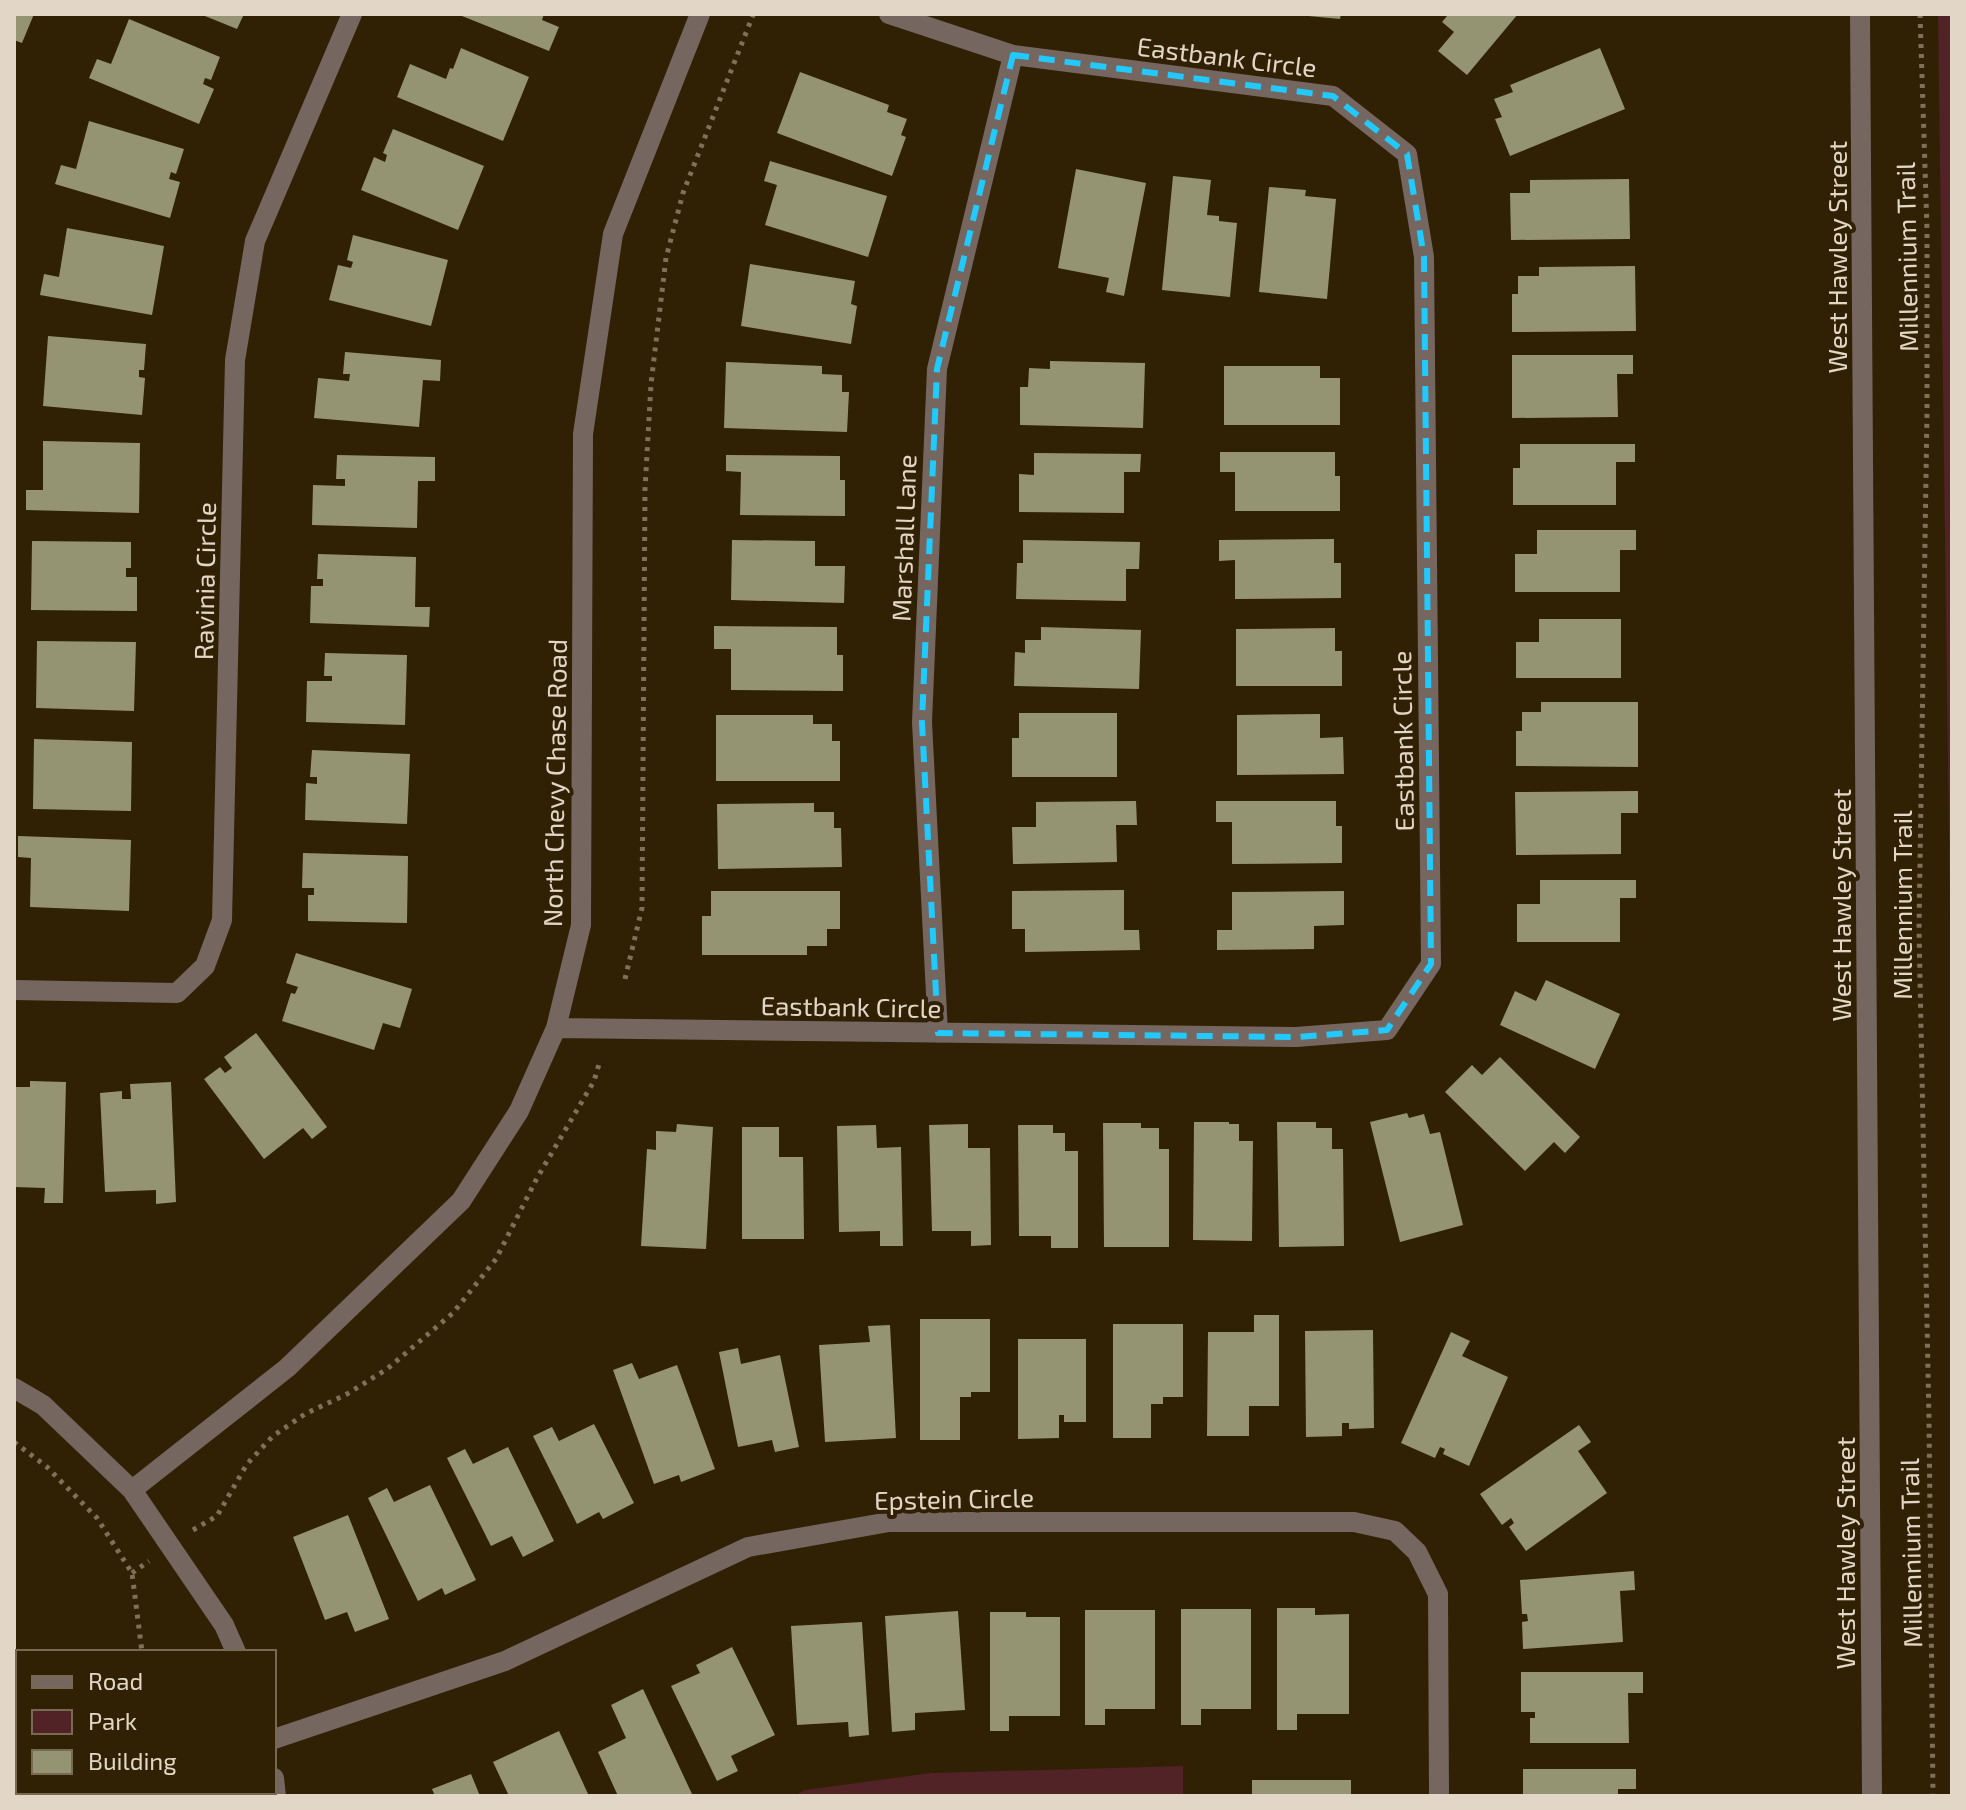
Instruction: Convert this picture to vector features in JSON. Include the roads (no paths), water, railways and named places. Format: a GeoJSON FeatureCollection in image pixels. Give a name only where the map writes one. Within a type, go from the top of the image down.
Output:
{"type":"FeatureCollection","features":[{"type":"Feature","properties":{"kind":"street","name":"Ravinia Circle"},"geometry":{"type":"LineString","coordinates":[[14,990],[177,993],[205,966],[222,920],[235,360],[255,241],[352,14]]}},
{"type":"Feature","properties":{"kind":"street","name":"North Chevy Chase Road"},"geometry":{"type":"LineString","coordinates":[[132,1490],[287,1368],[461,1201],[519,1111],[556,1028],[581,925],[583,434],[613,234],[700,14]]}},
{"type":"Feature","properties":{"kind":"street","name":"Eastbank Circle"},"geometry":{"type":"LineString","coordinates":[[556,1028],[1296,1037],[1387,1030],[1431,964],[1424,257],[1407,154],[1333,96],[1013,55],[889,14]]}},
{"type":"Feature","properties":{"kind":"street","name":"West Hawley Street"},"geometry":{"type":"LineString","coordinates":[[1860,14],[1872,1796]]}},
{"type":"Feature","properties":{"kind":"street","name":"Marshall Lane"},"geometry":{"type":"LineString","coordinates":[[938,1033],[922,722],[937,369],[1013,55]]}},
{"type":"Feature","properties":{"kind":"street"},"geometry":{"type":"LineString","coordinates":[[14,1388],[43,1405],[132,1490],[224,1625],[235,1650]]}},
{"type":"Feature","properties":{"kind":"street","name":"Epstein Circle"},"geometry":{"type":"LineString","coordinates":[[276,1738],[505,1661],[748,1547],[889,1522],[1354,1522],[1395,1531],[1417,1552],[1438,1594],[1439,1796]]}}]}
